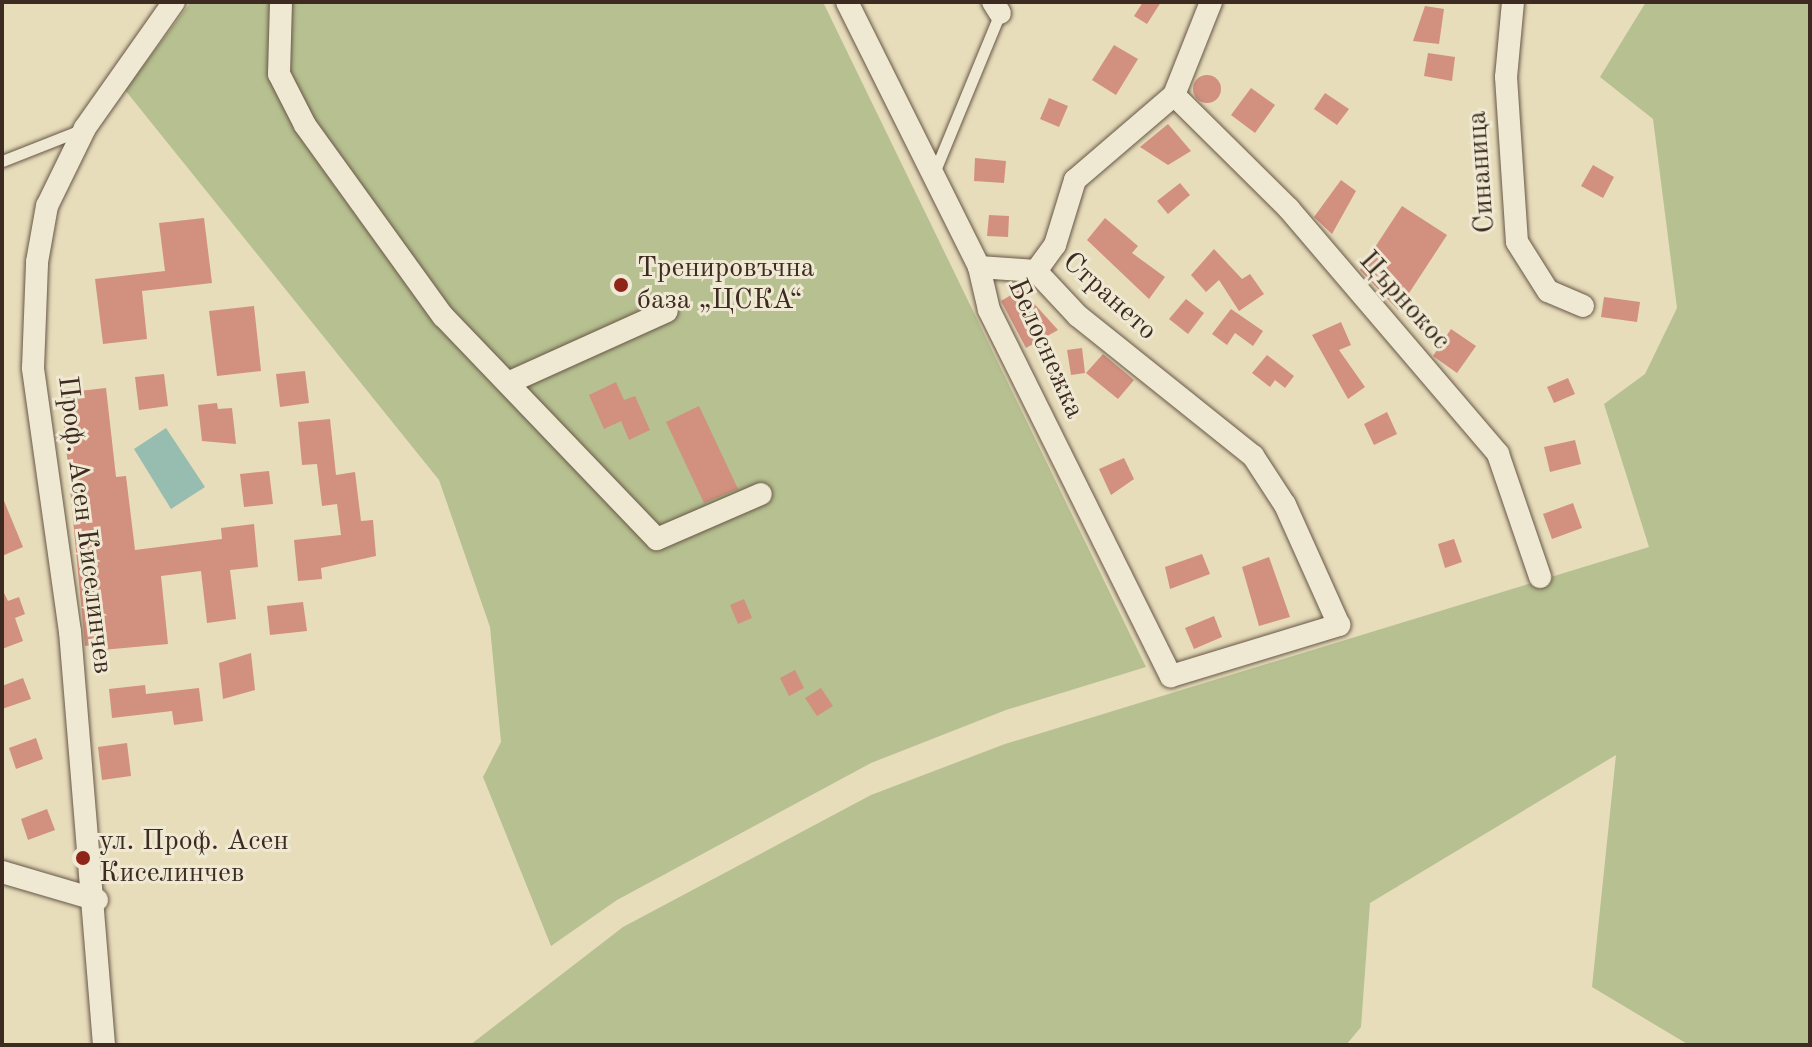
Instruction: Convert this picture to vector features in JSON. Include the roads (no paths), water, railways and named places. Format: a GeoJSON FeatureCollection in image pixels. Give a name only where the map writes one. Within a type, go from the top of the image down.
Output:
{"type":"FeatureCollection","features":[{"type":"Feature","properties":{"kind":"street","name":"Проф. Асен Киселинчев"},"geometry":{"type":"LineString","coordinates":[[104,1045],[97,900],[70,632],[33,368],[39,239],[85,128],[174,2]]}},
{"type":"Feature","properties":{"kind":"street"},"geometry":{"type":"LineString","coordinates":[[281,2],[279,74],[305,125],[443,316],[510,382],[657,539],[761,494]]}},
{"type":"Feature","properties":{"kind":"street","name":"Белоснежка"},"geometry":{"type":"LineString","coordinates":[[847,2],[979,267],[989,310],[1171,676],[1339,625]]}},
{"type":"Feature","properties":{"kind":"street","name":"Странето"},"geometry":{"type":"LineString","coordinates":[[1211,2],[1174,95],[1075,180],[1055,245],[1036,271],[1078,316],[1253,456],[1285,505],[1339,625]]}},
{"type":"Feature","properties":{"kind":"street","name":"Синаница"},"geometry":{"type":"LineString","coordinates":[[1513,2],[1506,77],[1517,242],[1548,291],[1583,306]]}},
{"type":"Feature","properties":{"kind":"street","name":"Църнокос"},"geometry":{"type":"LineString","coordinates":[[1174,95],[1289,209],[1498,454],[1540,577]]}},
{"type":"Feature","properties":{"kind":"street"},"geometry":{"type":"LineString","coordinates":[[979,267],[1036,271]]}},
{"type":"Feature","properties":{"kind":"street"},"geometry":{"type":"LineString","coordinates":[[510,382],[667,311]]}},
{"type":"Feature","properties":{"kind":"street"},"geometry":{"type":"LineString","coordinates":[[2,872],[97,900]]}},
{"type":"Feature","properties":{"kind":"lane"},"geometry":{"type":"LineString","coordinates":[[934,173],[999,6]]}},
{"type":"Feature","properties":{"kind":"lane"},"geometry":{"type":"LineString","coordinates":[[2,161],[85,128]]}},
{"type":"Feature","properties":{"kind":"water"},"geometry":{"type":"Polygon","coordinates":[[[166,428],[205,487],[171,509],[134,449],[166,428]]]}},
{"type":"Feature","properties":{"kind":"place","name":"Тренировъчна база „ЦСКА“"},"geometry":{"type":"Point","coordinates":[621,285]}},
{"type":"Feature","properties":{"kind":"place","name":"ул. Проф. Асен Киселинчев"},"geometry":{"type":"Point","coordinates":[83,858]}}]}
